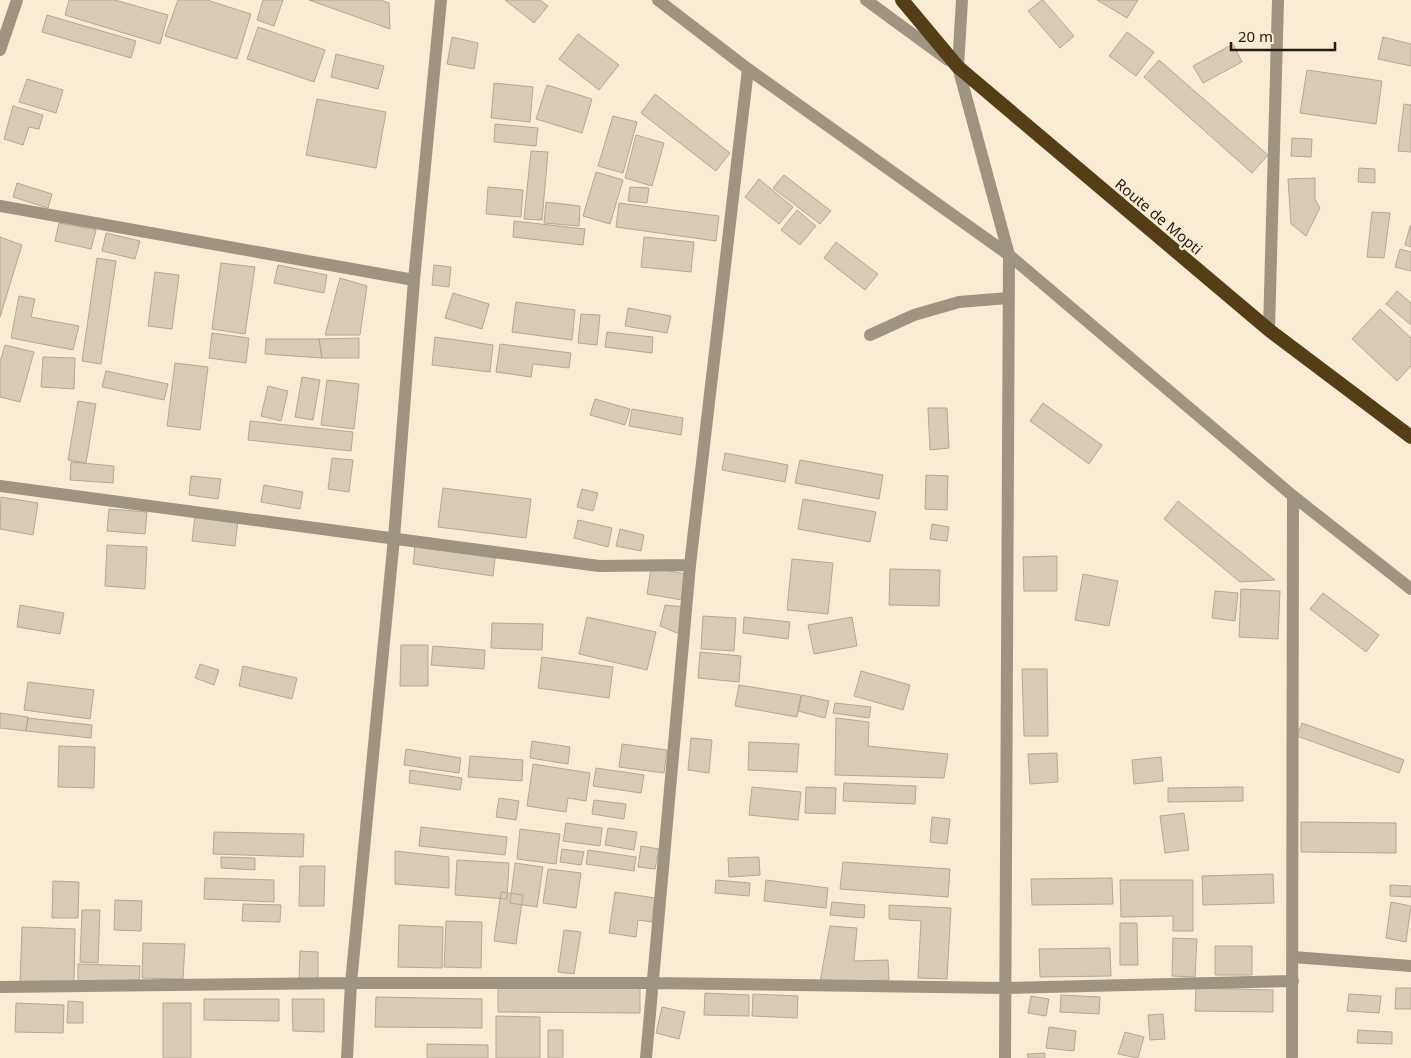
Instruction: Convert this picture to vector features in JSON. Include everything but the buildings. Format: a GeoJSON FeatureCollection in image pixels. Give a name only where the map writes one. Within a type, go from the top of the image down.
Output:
{"type":"FeatureCollection","features":[{"type":"Feature","properties":{"kind":"highway","name":"Route de Mopti"},"geometry":{"type":"LineString","coordinates":[[902,0],[958,67],[1269,330],[1411,437]]}},
{"type":"Feature","properties":{"kind":"street"},"geometry":{"type":"LineString","coordinates":[[0,50],[16,0]]}},
{"type":"Feature","properties":{"kind":"street"},"geometry":{"type":"LineString","coordinates":[[347,1058],[351,983],[394,538],[414,280],[441,0]]}},
{"type":"Feature","properties":{"kind":"street"},"geometry":{"type":"LineString","coordinates":[[658,0],[748,69],[1009,255],[1293,496],[1411,588]]}},
{"type":"Feature","properties":{"kind":"street"},"geometry":{"type":"LineString","coordinates":[[866,0],[958,67]]}},
{"type":"Feature","properties":{"kind":"street"},"geometry":{"type":"LineString","coordinates":[[962,0],[958,67],[1009,255],[1005,1058]]}},
{"type":"Feature","properties":{"kind":"street"},"geometry":{"type":"LineString","coordinates":[[1269,330],[1278,0]]}},
{"type":"Feature","properties":{"kind":"street"},"geometry":{"type":"LineString","coordinates":[[646,1058],[690,565],[748,69]]}},
{"type":"Feature","properties":{"kind":"street"},"geometry":{"type":"LineString","coordinates":[[0,206],[414,280]]}},
{"type":"Feature","properties":{"kind":"street"},"geometry":{"type":"LineString","coordinates":[[870,335],[914,315],[959,302],[1008,298]]}},
{"type":"Feature","properties":{"kind":"street"},"geometry":{"type":"LineString","coordinates":[[0,486],[598,566],[690,565]]}},
{"type":"Feature","properties":{"kind":"street"},"geometry":{"type":"LineString","coordinates":[[1292,1058],[1293,496]]}},
{"type":"Feature","properties":{"kind":"street"},"geometry":{"type":"LineString","coordinates":[[1292,957],[1411,966]]}},
{"type":"Feature","properties":{"kind":"street"},"geometry":{"type":"LineString","coordinates":[[0,987],[351,983],[653,983],[1004,988],[1293,981]]}}]}
